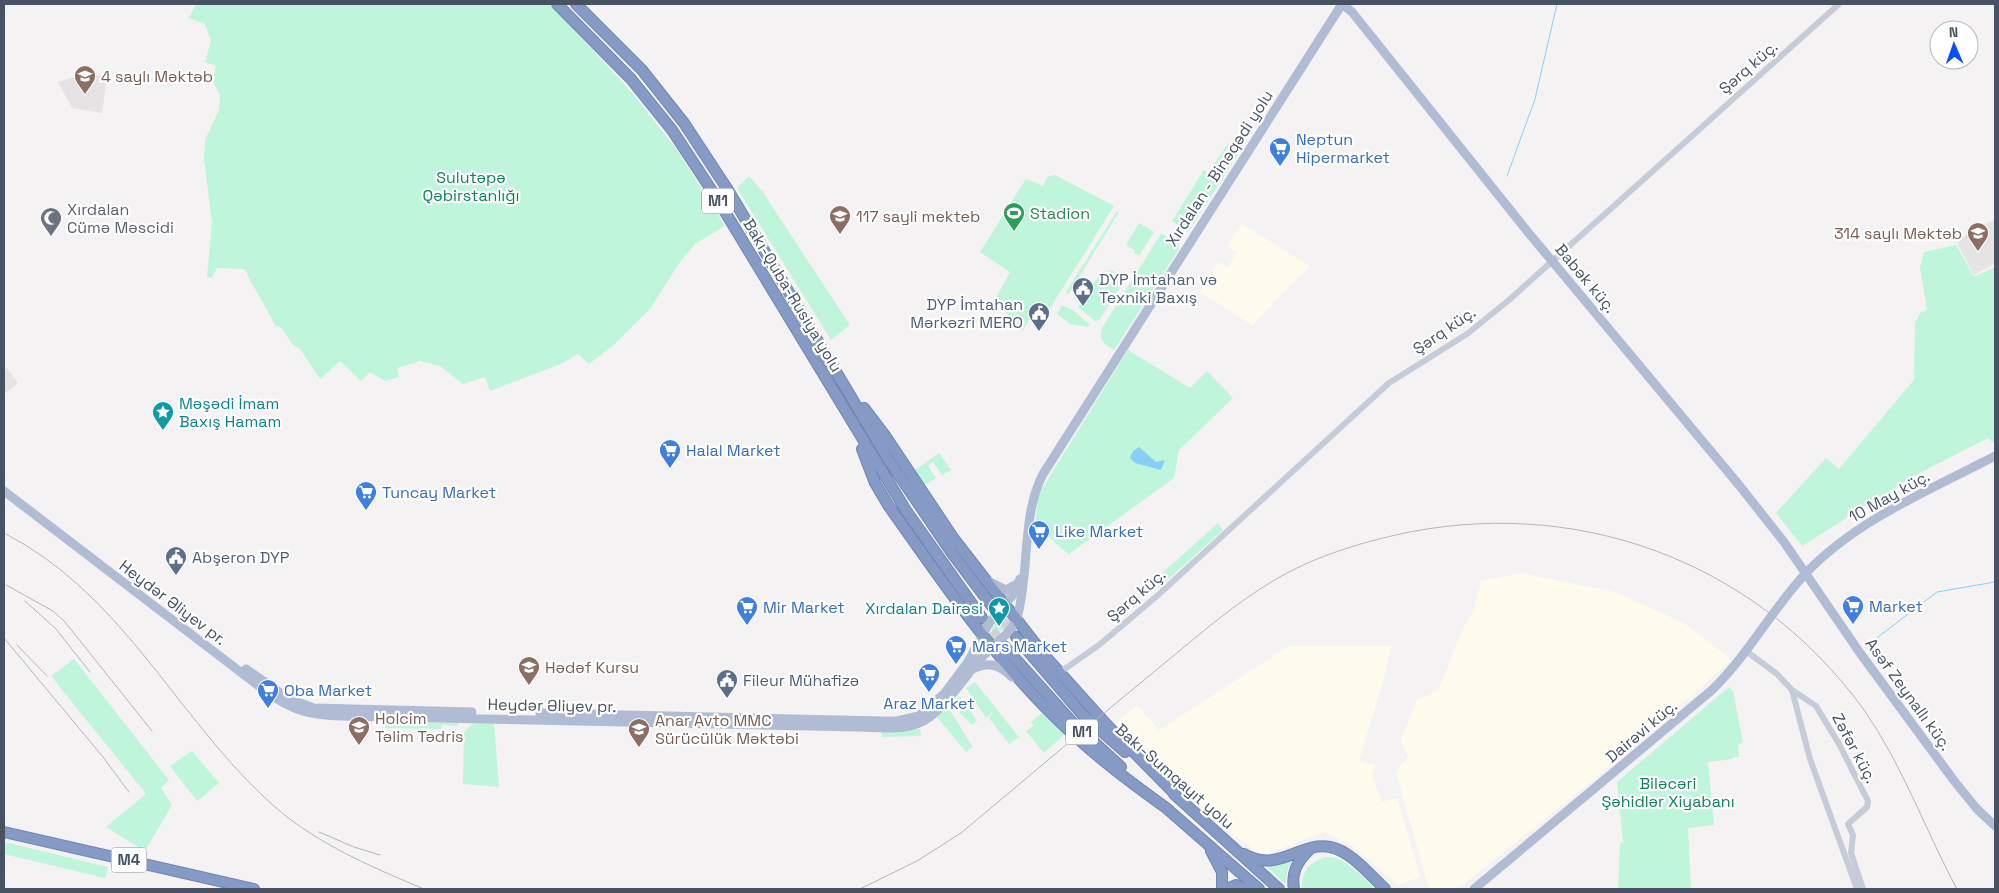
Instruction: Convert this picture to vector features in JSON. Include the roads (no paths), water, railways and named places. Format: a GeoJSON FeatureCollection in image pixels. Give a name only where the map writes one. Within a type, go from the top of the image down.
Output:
{"type":"FeatureCollection","features":[{"type":"Feature","properties":{"kind":"highway","name":"Bakı-Quba-Rusiya yolu"},"geometry":{"type":"LineString","coordinates":[[557,4],[631,79],[672,130],[716,197],[907,512],[982,618]]}},
{"type":"Feature","properties":{"kind":"highway","name":"Bakı-Quba-Rusiya yolu"},"geometry":{"type":"LineString","coordinates":[[576,4],[642,70],[684,123],[728,190],[913,497],[994,609]]}},
{"type":"Feature","properties":{"kind":"highway"},"geometry":{"type":"LineString","coordinates":[[838,374],[886,437],[926,499],[975,567],[1059,673],[1178,797]]}},
{"type":"Feature","properties":{"kind":"highway"},"geometry":{"type":"LineString","coordinates":[[851,420],[879,490],[992,646],[1055,718],[1117,773],[1169,810]]}},
{"type":"Feature","properties":{"kind":"highway","name":"Bakı-Sumqayıt yolu"},"geometry":{"type":"LineString","coordinates":[[1016,637],[1082,714],[1178,797],[1279,889]]}},
{"type":"Feature","properties":{"kind":"highway","name":"Bakı-Sumqayıt yolu"},"geometry":{"type":"LineString","coordinates":[[1004,646],[1072,722],[1259,889]]}},
{"type":"Feature","properties":{"kind":"highway","name":"M4"},"geometry":{"type":"LineString","coordinates":[[4,832],[254,889]]}},
{"type":"Feature","properties":{"kind":"highway"},"geometry":{"type":"LineString","coordinates":[[1196,833],[1219,864],[1224,889],[1233,885],[1245,889]]}},
{"type":"Feature","properties":{"kind":"highway","name":"M4"},"geometry":{"type":"LineString","coordinates":[[4,838],[228,889]]}},
{"type":"Feature","properties":{"kind":"highway"},"geometry":{"type":"LineString","coordinates":[[1232,848],[1247,856],[1265,861],[1281,859],[1323,846],[1340,850],[1385,889]]}},
{"type":"Feature","properties":{"kind":"highway"},"geometry":{"type":"LineString","coordinates":[[1294,889],[1293,876],[1296,866],[1310,849]]}},
{"type":"Feature","properties":{"kind":"main road","name":"Babək küç."},"geometry":{"type":"LineString","coordinates":[[1342,4],[1352,12],[1457,145],[1739,485],[1806,574]]}},
{"type":"Feature","properties":{"kind":"main road","name":"Xırdalan - Binəqədi yolu"},"geometry":{"type":"LineString","coordinates":[[1025,562],[1033,499],[1043,474],[1342,4]]}},
{"type":"Feature","properties":{"kind":"main road","name":"10 May küç."},"geometry":{"type":"LineString","coordinates":[[1806,574],[1841,542],[1858,530],[1995,456]]}},
{"type":"Feature","properties":{"kind":"main road","name":"Heydər Əliyev pr."},"geometry":{"type":"LineString","coordinates":[[4,485],[268,693],[289,707],[312,714],[887,728],[908,726],[922,722],[992,646]]}},
{"type":"Feature","properties":{"kind":"main road","name":"Heydər Əliyev pr."},"geometry":{"type":"LineString","coordinates":[[4,491],[110,569]]}},
{"type":"Feature","properties":{"kind":"main road"},"geometry":{"type":"LineString","coordinates":[[983,634],[989,623],[1006,605],[1019,582],[1025,562]]}},
{"type":"Feature","properties":{"kind":"main road"},"geometry":{"type":"LineString","coordinates":[[992,646],[1011,628],[1017,618],[1025,562]]}},
{"type":"Feature","properties":{"kind":"main road"},"geometry":{"type":"LineString","coordinates":[[975,567],[1001,590],[1013,588],[1019,582]]}},
{"type":"Feature","properties":{"kind":"main road","name":"Dairəvi küç."},"geometry":{"type":"LineString","coordinates":[[1474,889],[1721,681],[1806,574]]}},
{"type":"Feature","properties":{"kind":"main road","name":"Asəf Zeynallı küç."},"geometry":{"type":"LineString","coordinates":[[1806,574],[1862,655],[1955,782],[1977,809],[1995,826]]}},
{"type":"Feature","properties":{"kind":"main road","name":"Heydər Əliyev pr."},"geometry":{"type":"LineString","coordinates":[[942,699],[959,675],[983,634]]}},
{"type":"Feature","properties":{"kind":"main road"},"geometry":{"type":"LineString","coordinates":[[970,670],[984,665],[1001,667],[1055,718]]}},
{"type":"Feature","properties":{"kind":"street","name":"Şərq küç."},"geometry":{"type":"LineString","coordinates":[[1059,673],[1099,645],[1156,596],[1382,389],[1479,325],[1839,4]]}},
{"type":"Feature","properties":{"kind":"street"},"geometry":{"type":"LineString","coordinates":[[1746,651],[1777,674],[1792,690],[1810,759],[1857,889]]}},
{"type":"Feature","properties":{"kind":"street","name":"Zəfər küç."},"geometry":{"type":"LineString","coordinates":[[1792,690],[1814,704],[1839,744],[1868,805],[1848,824],[1853,835],[1851,853],[1863,889]]}},
{"type":"Feature","properties":{"kind":"water"},"geometry":{"type":"Polygon","coordinates":[[[1139,447],[1156,462],[1165,460],[1161,470],[1135,463],[1130,458],[1133,451],[1139,447]]]}},
{"type":"Feature","properties":{"kind":"waterway"},"geometry":{"type":"LineString","coordinates":[[1507,176],[1535,99],[1557,4]]}},
{"type":"Feature","properties":{"kind":"waterway"},"geometry":{"type":"LineString","coordinates":[[1865,647],[1937,592],[1995,582]]}},
{"type":"Feature","properties":{"kind":"tunnel"},"geometry":{"type":"LineString","coordinates":[[994,609],[1015,636]]}},
{"type":"Feature","properties":{"kind":"tunnel"},"geometry":{"type":"LineString","coordinates":[[983,619],[1004,646]]}},
{"type":"Feature","properties":{"kind":"railway"},"geometry":{"type":"LineString","coordinates":[[860,889],[917,861],[961,833],[1204,631],[1262,587],[1278,578],[1327,555],[1379,539],[1445,527],[1511,523],[1576,530],[1638,545],[1698,569],[1754,602],[1806,644],[1852,694],[1883,740],[1957,889]]}},
{"type":"Feature","properties":{"kind":"railway"},"geometry":{"type":"LineString","coordinates":[[4,533],[45,558],[81,587],[114,620],[201,728],[264,797],[282,813],[300,827],[360,861],[424,889]]}},
{"type":"Feature","properties":{"kind":"railway"},"geometry":{"type":"LineString","coordinates":[[6,585],[53,611],[65,622],[152,731]]}},
{"type":"Feature","properties":{"kind":"railway"},"geometry":{"type":"LineString","coordinates":[[25,601],[56,629],[90,672]]}},
{"type":"Feature","properties":{"kind":"railway"},"geometry":{"type":"LineString","coordinates":[[4,638],[103,757],[129,792]]}},
{"type":"Feature","properties":{"kind":"railway"},"geometry":{"type":"LineString","coordinates":[[17,645],[47,676]]}},
{"type":"Feature","properties":{"kind":"railway"},"geometry":{"type":"LineString","coordinates":[[319,832],[354,847],[380,855]]}},
{"type":"Feature","properties":{"kind":"place","name":"4 saylı Məktəb"},"geometry":{"type":"Point","coordinates":[85,95]}},
{"type":"Feature","properties":{"kind":"place","name":"Neptun Hipermarket"},"geometry":{"type":"Point","coordinates":[1280,167]}},
{"type":"Feature","properties":{"kind":"place","name":"Stadion"},"geometry":{"type":"Point","coordinates":[1014,232]}},
{"type":"Feature","properties":{"kind":"place","name":"117 sayli mekteb"},"geometry":{"type":"Point","coordinates":[840,235]}},
{"type":"Feature","properties":{"kind":"place","name":"Xırdalan Cümə Məscidi"},"geometry":{"type":"Point","coordinates":[51,237]}},
{"type":"Feature","properties":{"kind":"place","name":"314 saylı Məktəb"},"geometry":{"type":"Point","coordinates":[1978,252]}},
{"type":"Feature","properties":{"kind":"place","name":"DYP İmtahan və Texniki Baxış"},"geometry":{"type":"Point","coordinates":[1083,307]}},
{"type":"Feature","properties":{"kind":"place","name":"DYP İmtahan Mərkəzri MERO"},"geometry":{"type":"Point","coordinates":[1039,332]}},
{"type":"Feature","properties":{"kind":"place","name":"Məşədi İmam Baxış Hamam"},"geometry":{"type":"Point","coordinates":[163,431]}},
{"type":"Feature","properties":{"kind":"place","name":"Halal Market"},"geometry":{"type":"Point","coordinates":[670,469]}},
{"type":"Feature","properties":{"kind":"place","name":"Tuncay Market"},"geometry":{"type":"Point","coordinates":[366,511]}},
{"type":"Feature","properties":{"kind":"place","name":"Like Market"},"geometry":{"type":"Point","coordinates":[1039,550]}},
{"type":"Feature","properties":{"kind":"place","name":"Abşeron DYP"},"geometry":{"type":"Point","coordinates":[176,576]}},
{"type":"Feature","properties":{"kind":"place","name":"Market"},"geometry":{"type":"Point","coordinates":[1853,625]}},
{"type":"Feature","properties":{"kind":"place","name":"Mir Market"},"geometry":{"type":"Point","coordinates":[747,626]}},
{"type":"Feature","properties":{"kind":"place","name":"Xırdalan Dairəsi"},"geometry":{"type":"Point","coordinates":[999,627]}},
{"type":"Feature","properties":{"kind":"place","name":"Mars Market"},"geometry":{"type":"Point","coordinates":[956,665]}},
{"type":"Feature","properties":{"kind":"place","name":"Hədəf Kursu"},"geometry":{"type":"Point","coordinates":[529,686]}},
{"type":"Feature","properties":{"kind":"place","name":"Araz Market"},"geometry":{"type":"Point","coordinates":[929,693]}},
{"type":"Feature","properties":{"kind":"place","name":"Fileur Mühafizə"},"geometry":{"type":"Point","coordinates":[727,699]}},
{"type":"Feature","properties":{"kind":"place","name":"Oba Market"},"geometry":{"type":"Point","coordinates":[268,709]}},
{"type":"Feature","properties":{"kind":"place","name":"Holcim Təlim Tədris"},"geometry":{"type":"Point","coordinates":[359,746]}},
{"type":"Feature","properties":{"kind":"place","name":"Anar Avto MMC Sürücülük Məktəbi"},"geometry":{"type":"Point","coordinates":[639,748]}},
{"type":"Feature","properties":{"kind":"park label","name":"Sulutəpə Qəbirstanlığı"},"geometry":{"type":"Point","coordinates":[471,186]}},
{"type":"Feature","properties":{"kind":"park label","name":"Biləcəri Şəhidlər Xiyabanı"},"geometry":{"type":"Point","coordinates":[1668,792]}}]}
